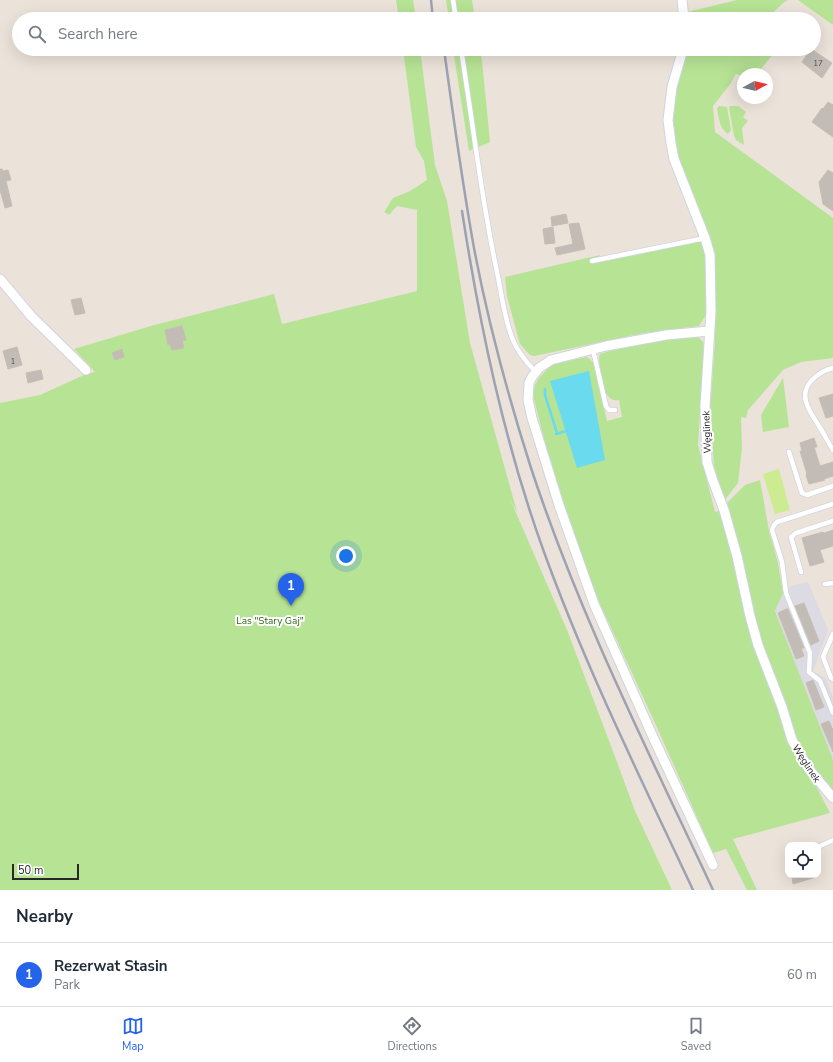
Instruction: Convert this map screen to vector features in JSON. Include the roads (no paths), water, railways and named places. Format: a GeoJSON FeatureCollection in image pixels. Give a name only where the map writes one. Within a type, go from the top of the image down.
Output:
{"type":"FeatureCollection","features":[{"type":"Feature","properties":{"kind":"street"},"geometry":{"type":"LineString","coordinates":[[682,0],[683,12]]}},
{"type":"Feature","properties":{"kind":"street","name":"Węglinek"},"geometry":{"type":"LineString","coordinates":[[681,56],[672,87],[669,108],[669,130],[674,159],[709,248],[711,265],[711,312],[705,406],[707,462],[724,510],[737,556],[758,645],[782,707],[792,740],[809,769],[833,798]]}},
{"type":"Feature","properties":{"kind":"street"},"geometry":{"type":"LineString","coordinates":[[0,280],[31,316],[86,370]]}},
{"type":"Feature","properties":{"kind":"street"},"geometry":{"type":"LineString","coordinates":[[709,331],[666,335],[551,360],[539,368],[536,372],[530,383],[528,400],[529,409],[567,529],[594,604],[653,737],[713,865]]}},
{"type":"Feature","properties":{"kind":"lane"},"geometry":{"type":"LineString","coordinates":[[454,0],[455,12]]}},
{"type":"Feature","properties":{"kind":"lane"},"geometry":{"type":"LineString","coordinates":[[462,56],[482,199],[503,307],[508,327],[519,352],[536,372]]}},
{"type":"Feature","properties":{"kind":"lane"},"geometry":{"type":"LineString","coordinates":[[592,261],[705,238]]}},
{"type":"Feature","properties":{"kind":"lane"},"geometry":{"type":"LineString","coordinates":[[593,350],[606,406],[609,410],[615,410]]}},
{"type":"Feature","properties":{"kind":"lane"},"geometry":{"type":"LineString","coordinates":[[833,368],[818,374],[809,382],[804,395],[810,413],[833,450]]}},
{"type":"Feature","properties":{"kind":"lane"},"geometry":{"type":"LineString","coordinates":[[789,452],[802,493],[807,494],[833,486]]}},
{"type":"Feature","properties":{"kind":"lane"},"geometry":{"type":"LineString","coordinates":[[833,504],[777,522],[772,530],[782,562],[786,593],[810,653],[809,672],[820,681],[833,713]]}},
{"type":"Feature","properties":{"kind":"lane"},"geometry":{"type":"LineString","coordinates":[[801,572],[791,537],[796,533],[833,521]]}},
{"type":"Feature","properties":{"kind":"lane"},"geometry":{"type":"LineString","coordinates":[[824,584],[833,583]]}},
{"type":"Feature","properties":{"kind":"lane"},"geometry":{"type":"LineString","coordinates":[[833,634],[823,658],[833,680]]}},
{"type":"Feature","properties":{"kind":"lane"},"geometry":{"type":"LineString","coordinates":[[821,846],[833,840]]}},
{"type":"Feature","properties":{"kind":"water"},"geometry":{"type":"Polygon","coordinates":[[[589,371],[605,460],[577,468],[550,381],[589,371]]]}},
{"type":"Feature","properties":{"kind":"waterway"},"geometry":{"type":"LineString","coordinates":[[545,389],[545,395],[557,433]]}},
{"type":"Feature","properties":{"kind":"waterway"},"geometry":{"type":"LineString","coordinates":[[556,434],[566,431]]}},
{"type":"Feature","properties":{"kind":"railway"},"geometry":{"type":"LineString","coordinates":[[431,0],[432,12]]}},
{"type":"Feature","properties":{"kind":"railway"},"geometry":{"type":"LineString","coordinates":[[445,56],[462,173],[480,276],[499,359],[531,468],[550,522],[593,629],[616,682],[713,890]]}},
{"type":"Feature","properties":{"kind":"railway"},"geometry":{"type":"LineString","coordinates":[[462,211],[485,341],[505,426],[530,511],[560,595],[596,681],[693,890]]}},
{"type":"Feature","properties":{"kind":"place","name":"Rezerwat Stasin"},"geometry":{"type":"Point","coordinates":[291,606]}},
{"type":"Feature","properties":{"kind":"park label","name":"Las \"Stary Gaj\""},"geometry":{"type":"Point","coordinates":[270,620]}}]}
